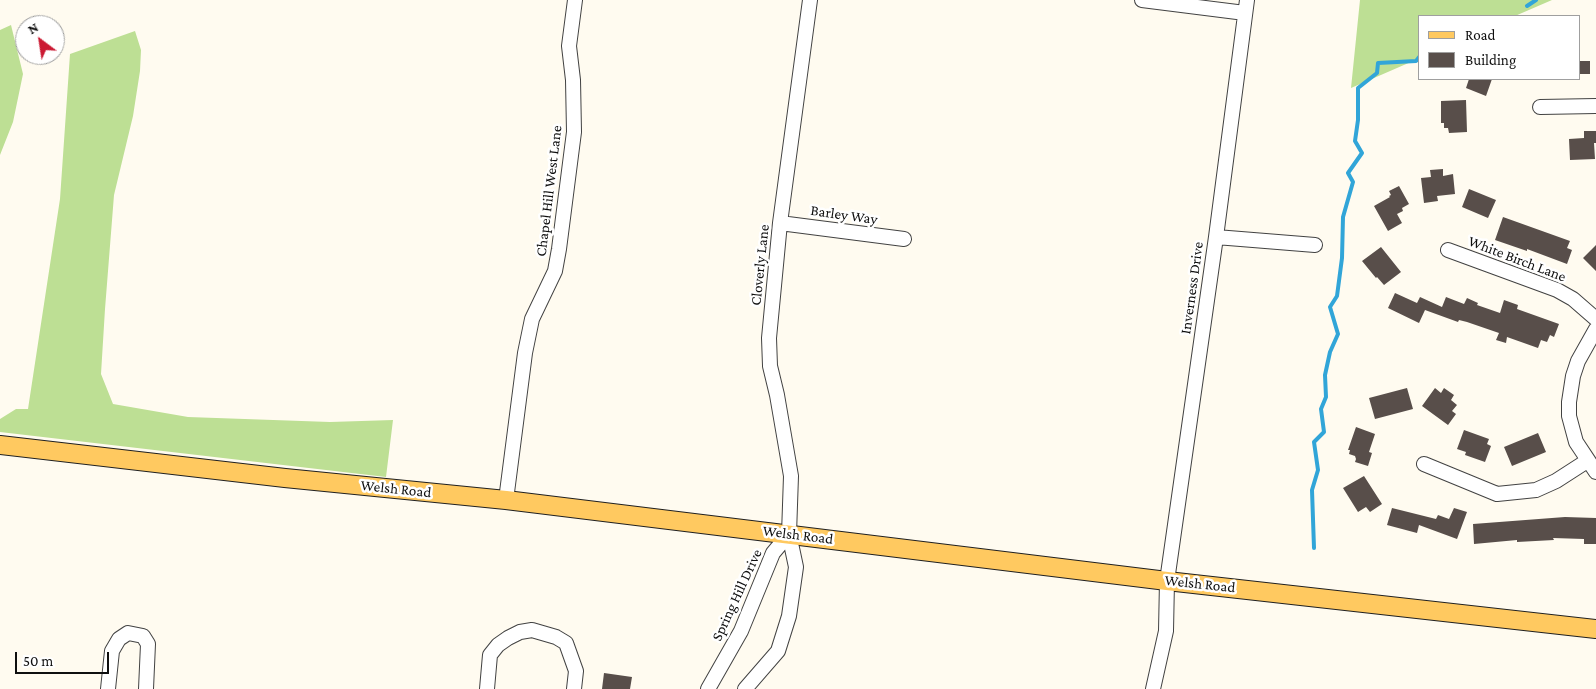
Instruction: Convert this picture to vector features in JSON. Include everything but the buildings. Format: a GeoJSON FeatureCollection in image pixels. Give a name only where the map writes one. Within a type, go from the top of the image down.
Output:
{"type":"FeatureCollection","features":[{"type":"Feature","properties":{"kind":"main road","name":"Welsh Road"},"geometry":{"type":"LineString","coordinates":[[0,446],[285,478],[506,500],[1167,581],[1596,629]]}},
{"type":"Feature","properties":{"kind":"street","name":"Chapel Hill West Lane"},"geometry":{"type":"LineString","coordinates":[[506,500],[525,353],[532,319],[555,271],[560,249],[574,132],[573,80],[569,46],[574,0]]}},
{"type":"Feature","properties":{"kind":"street","name":"Cloverly Lane"},"geometry":{"type":"LineString","coordinates":[[789,534],[791,476],[778,395],[770,366],[769,338],[780,223],[810,0]]}},
{"type":"Feature","properties":{"kind":"street"},"geometry":{"type":"LineString","coordinates":[[1142,0],[1246,7]]}},
{"type":"Feature","properties":{"kind":"street","name":"Inverness Drive"},"geometry":{"type":"LineString","coordinates":[[1153,689],[1166,631],[1167,581],[1216,237],[1246,7]]}},
{"type":"Feature","properties":{"kind":"street"},"geometry":{"type":"LineString","coordinates":[[1540,107],[1596,106]]}},
{"type":"Feature","properties":{"kind":"street","name":"Barley Way"},"geometry":{"type":"LineString","coordinates":[[780,223],[904,240]]}},
{"type":"Feature","properties":{"kind":"street"},"geometry":{"type":"LineString","coordinates":[[1216,237],[1315,245]]}},
{"type":"Feature","properties":{"kind":"street","name":"White Birch Lane"},"geometry":{"type":"LineString","coordinates":[[1448,250],[1557,290],[1573,299],[1596,319]]}},
{"type":"Feature","properties":{"kind":"street"},"geometry":{"type":"LineString","coordinates":[[1424,464],[1497,494],[1536,490],[1592,467],[1576,442],[1569,416],[1569,402],[1573,376],[1578,361],[1596,329]]}},
{"type":"Feature","properties":{"kind":"street"},"geometry":{"type":"LineString","coordinates":[[745,689],[778,651],[789,616],[796,567],[789,534]]}},
{"type":"Feature","properties":{"kind":"street","name":"Spring Hill Drive"},"geometry":{"type":"LineString","coordinates":[[708,689],[741,631],[773,553],[789,534]]}},
{"type":"Feature","properties":{"kind":"street"},"geometry":{"type":"LineString","coordinates":[[486,689],[490,655],[498,645],[508,638],[520,632],[532,630],[556,637],[566,643],[576,671],[574,689]]}},
{"type":"Feature","properties":{"kind":"street"},"geometry":{"type":"LineString","coordinates":[[108,689],[112,651],[119,639],[128,633],[143,636],[148,644],[146,689]]}},
{"type":"Feature","properties":{"kind":"green space"},"geometry":{"type":"Polygon","coordinates":[[[1360,0],[1552,0],[1517,15],[1418,15],[1418,59],[1351,88],[1360,0]]]}},
{"type":"Feature","properties":{"kind":"green space"},"geometry":{"type":"Polygon","coordinates":[[[11,25],[15,41],[15,65],[21,65],[23,74],[13,122],[0,155],[0,30],[11,25]]]}},
{"type":"Feature","properties":{"kind":"green space"},"geometry":{"type":"Polygon","coordinates":[[[135,31],[141,50],[140,71],[133,116],[114,195],[101,374],[113,404],[188,417],[330,422],[393,420],[386,477],[0,432],[0,419],[16,409],[28,409],[60,199],[70,54],[135,31]]]}},
{"type":"Feature","properties":{"kind":"waterway"},"geometry":{"type":"LineString","coordinates":[[1527,6],[1536,0]]}},
{"type":"Feature","properties":{"kind":"waterway"},"geometry":{"type":"LineString","coordinates":[[1314,548],[1312,490],[1318,470],[1314,442],[1324,432],[1321,409],[1326,397],[1325,375],[1330,352],[1338,334],[1330,307],[1337,296],[1342,258],[1343,217],[1353,182],[1348,173],[1362,153],[1355,141],[1358,120],[1358,88],[1377,73],[1378,63],[1416,61],[1418,58]]}}]}
